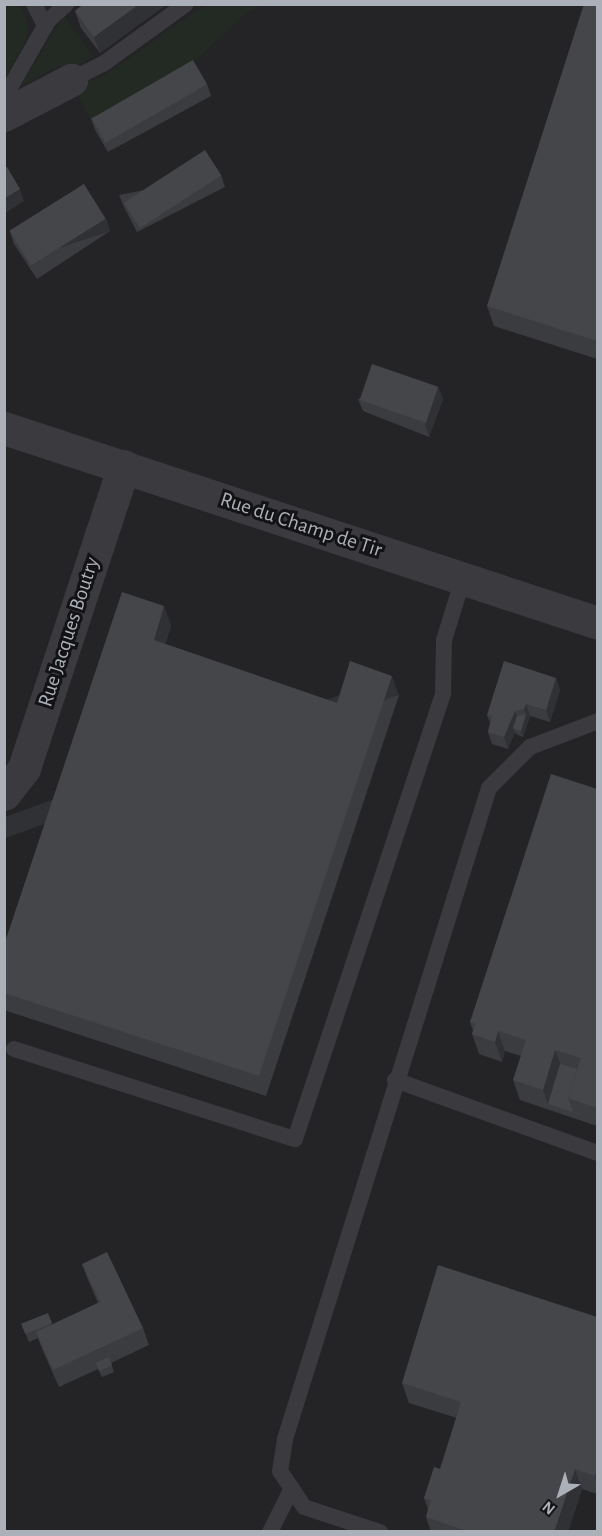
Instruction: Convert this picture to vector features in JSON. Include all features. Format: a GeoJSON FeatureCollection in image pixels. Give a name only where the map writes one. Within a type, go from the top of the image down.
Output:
{"type":"FeatureCollection","features":[{"type":"Feature","properties":{"kind":"street"},"geometry":{"type":"LineString","coordinates":[[4,115],[72,80]]}},
{"type":"Feature","properties":{"kind":"street","name":"Rue du Champ de Tir"},"geometry":{"type":"LineString","coordinates":[[4,428],[597,623]]}},
{"type":"Feature","properties":{"kind":"street","name":"Rue Jacques Boutry"},"geometry":{"type":"LineString","coordinates":[[4,794],[24,768],[124,466]]}},
{"type":"Feature","properties":{"kind":"lane"},"geometry":{"type":"LineString","coordinates":[[34,4],[45,26]]}},
{"type":"Feature","properties":{"kind":"lane"},"geometry":{"type":"LineString","coordinates":[[4,98],[45,26],[66,4]]}},
{"type":"Feature","properties":{"kind":"lane"},"geometry":{"type":"LineString","coordinates":[[72,80],[103,64],[186,4]]}},
{"type":"Feature","properties":{"kind":"lane"},"geometry":{"type":"LineString","coordinates":[[14,1049],[296,1139],[443,693],[444,640],[463,579]]}},
{"type":"Feature","properties":{"kind":"lane"},"geometry":{"type":"LineString","coordinates":[[380,1532],[304,1507],[280,1471],[285,1439],[395,1080],[489,788],[530,747],[597,721]]}},
{"type":"Feature","properties":{"kind":"lane"},"geometry":{"type":"LineString","coordinates":[[395,1080],[597,1153]]}},
{"type":"Feature","properties":{"kind":"lane"},"geometry":{"type":"LineString","coordinates":[[270,1532],[292,1488]]}},
{"type":"Feature","properties":{"kind":"shaded area"},"geometry":{"type":"Polygon","coordinates":[[[5,4],[21,5],[28,24],[26,40],[5,78],[5,4]]]}},
{"type":"Feature","properties":{"kind":"shaded area"},"geometry":{"type":"Polygon","coordinates":[[[5,5],[597,5],[597,1531],[5,1531],[5,5]]]}},
{"type":"Feature","properties":{"kind":"shaded area"},"geometry":{"type":"Polygon","coordinates":[[[205,5],[262,5],[242,16],[161,93],[95,130],[76,89],[111,71],[205,5]]]}},
{"type":"Feature","properties":{"kind":"shaded area"},"geometry":{"type":"Polygon","coordinates":[[[64,16],[93,57],[65,72],[60,65],[20,87],[64,16]]]}},
{"type":"Feature","properties":{"kind":"building"},"geometry":{"type":"Polygon","coordinates":[[[84,4],[139,4],[94,37],[75,11],[84,4]]]}},
{"type":"Feature","properties":{"kind":"building"},"geometry":{"type":"Polygon","coordinates":[[[584,4],[597,4],[597,341],[487,306],[584,4]]]}},
{"type":"Feature","properties":{"kind":"building"},"geometry":{"type":"Polygon","coordinates":[[[193,60],[207,84],[106,143],[92,118],[193,60]]]}},
{"type":"Feature","properties":{"kind":"building"},"geometry":{"type":"Polygon","coordinates":[[[205,150],[221,175],[140,228],[124,203],[205,150]]]}},
{"type":"Feature","properties":{"kind":"building"},"geometry":{"type":"Polygon","coordinates":[[[7,167],[20,189],[4,199],[4,168],[7,167]]]}},
{"type":"Feature","properties":{"kind":"building"},"geometry":{"type":"Polygon","coordinates":[[[84,184],[106,219],[31,265],[9,231],[84,184]]]}},
{"type":"Feature","properties":{"kind":"building"},"geometry":{"type":"Polygon","coordinates":[[[372,364],[438,387],[426,423],[360,400],[372,364]]]}},
{"type":"Feature","properties":{"kind":"building"},"geometry":{"type":"Polygon","coordinates":[[[122,592],[164,606],[154,640],[337,703],[350,661],[392,676],[259,1076],[4,993],[4,945],[122,592]]]}},
{"type":"Feature","properties":{"kind":"building"},"geometry":{"type":"Polygon","coordinates":[[[504,661],[556,678],[546,710],[526,704],[524,709],[515,711],[504,737],[488,732],[492,716],[487,715],[504,661]]]}},
{"type":"Feature","properties":{"kind":"building"},"geometry":{"type":"Polygon","coordinates":[[[526,714],[521,731],[513,728],[517,716],[526,714]]]}},
{"type":"Feature","properties":{"kind":"building"},"geometry":{"type":"Polygon","coordinates":[[[551,774],[597,789],[597,1108],[568,1098],[581,1058],[555,1050],[543,1090],[513,1080],[526,1040],[498,1031],[495,1042],[472,1034],[475,1024],[470,1022],[551,774]]]}},
{"type":"Feature","properties":{"kind":"building"},"geometry":{"type":"Polygon","coordinates":[[[560,1064],[577,1069],[568,1098],[573,1112],[548,1104],[560,1064]]]}},
{"type":"Feature","properties":{"kind":"building"},"geometry":{"type":"Polygon","coordinates":[[[107,1252],[143,1328],[53,1370],[36,1332],[100,1302],[82,1264],[107,1252]]]}},
{"type":"Feature","properties":{"kind":"building"},"geometry":{"type":"Polygon","coordinates":[[[438,1265],[597,1317],[597,1468],[595,1476],[575,1469],[554,1532],[470,1532],[426,1517],[431,1500],[424,1498],[434,1467],[440,1469],[461,1402],[402,1383],[438,1265]]]}},
{"type":"Feature","properties":{"kind":"building"},"geometry":{"type":"Polygon","coordinates":[[[48,1313],[52,1323],[25,1334],[21,1324],[48,1313]]]}},
{"type":"Feature","properties":{"kind":"building"},"geometry":{"type":"Polygon","coordinates":[[[108,1357],[112,1365],[100,1371],[96,1363],[108,1357]]]}}]}
